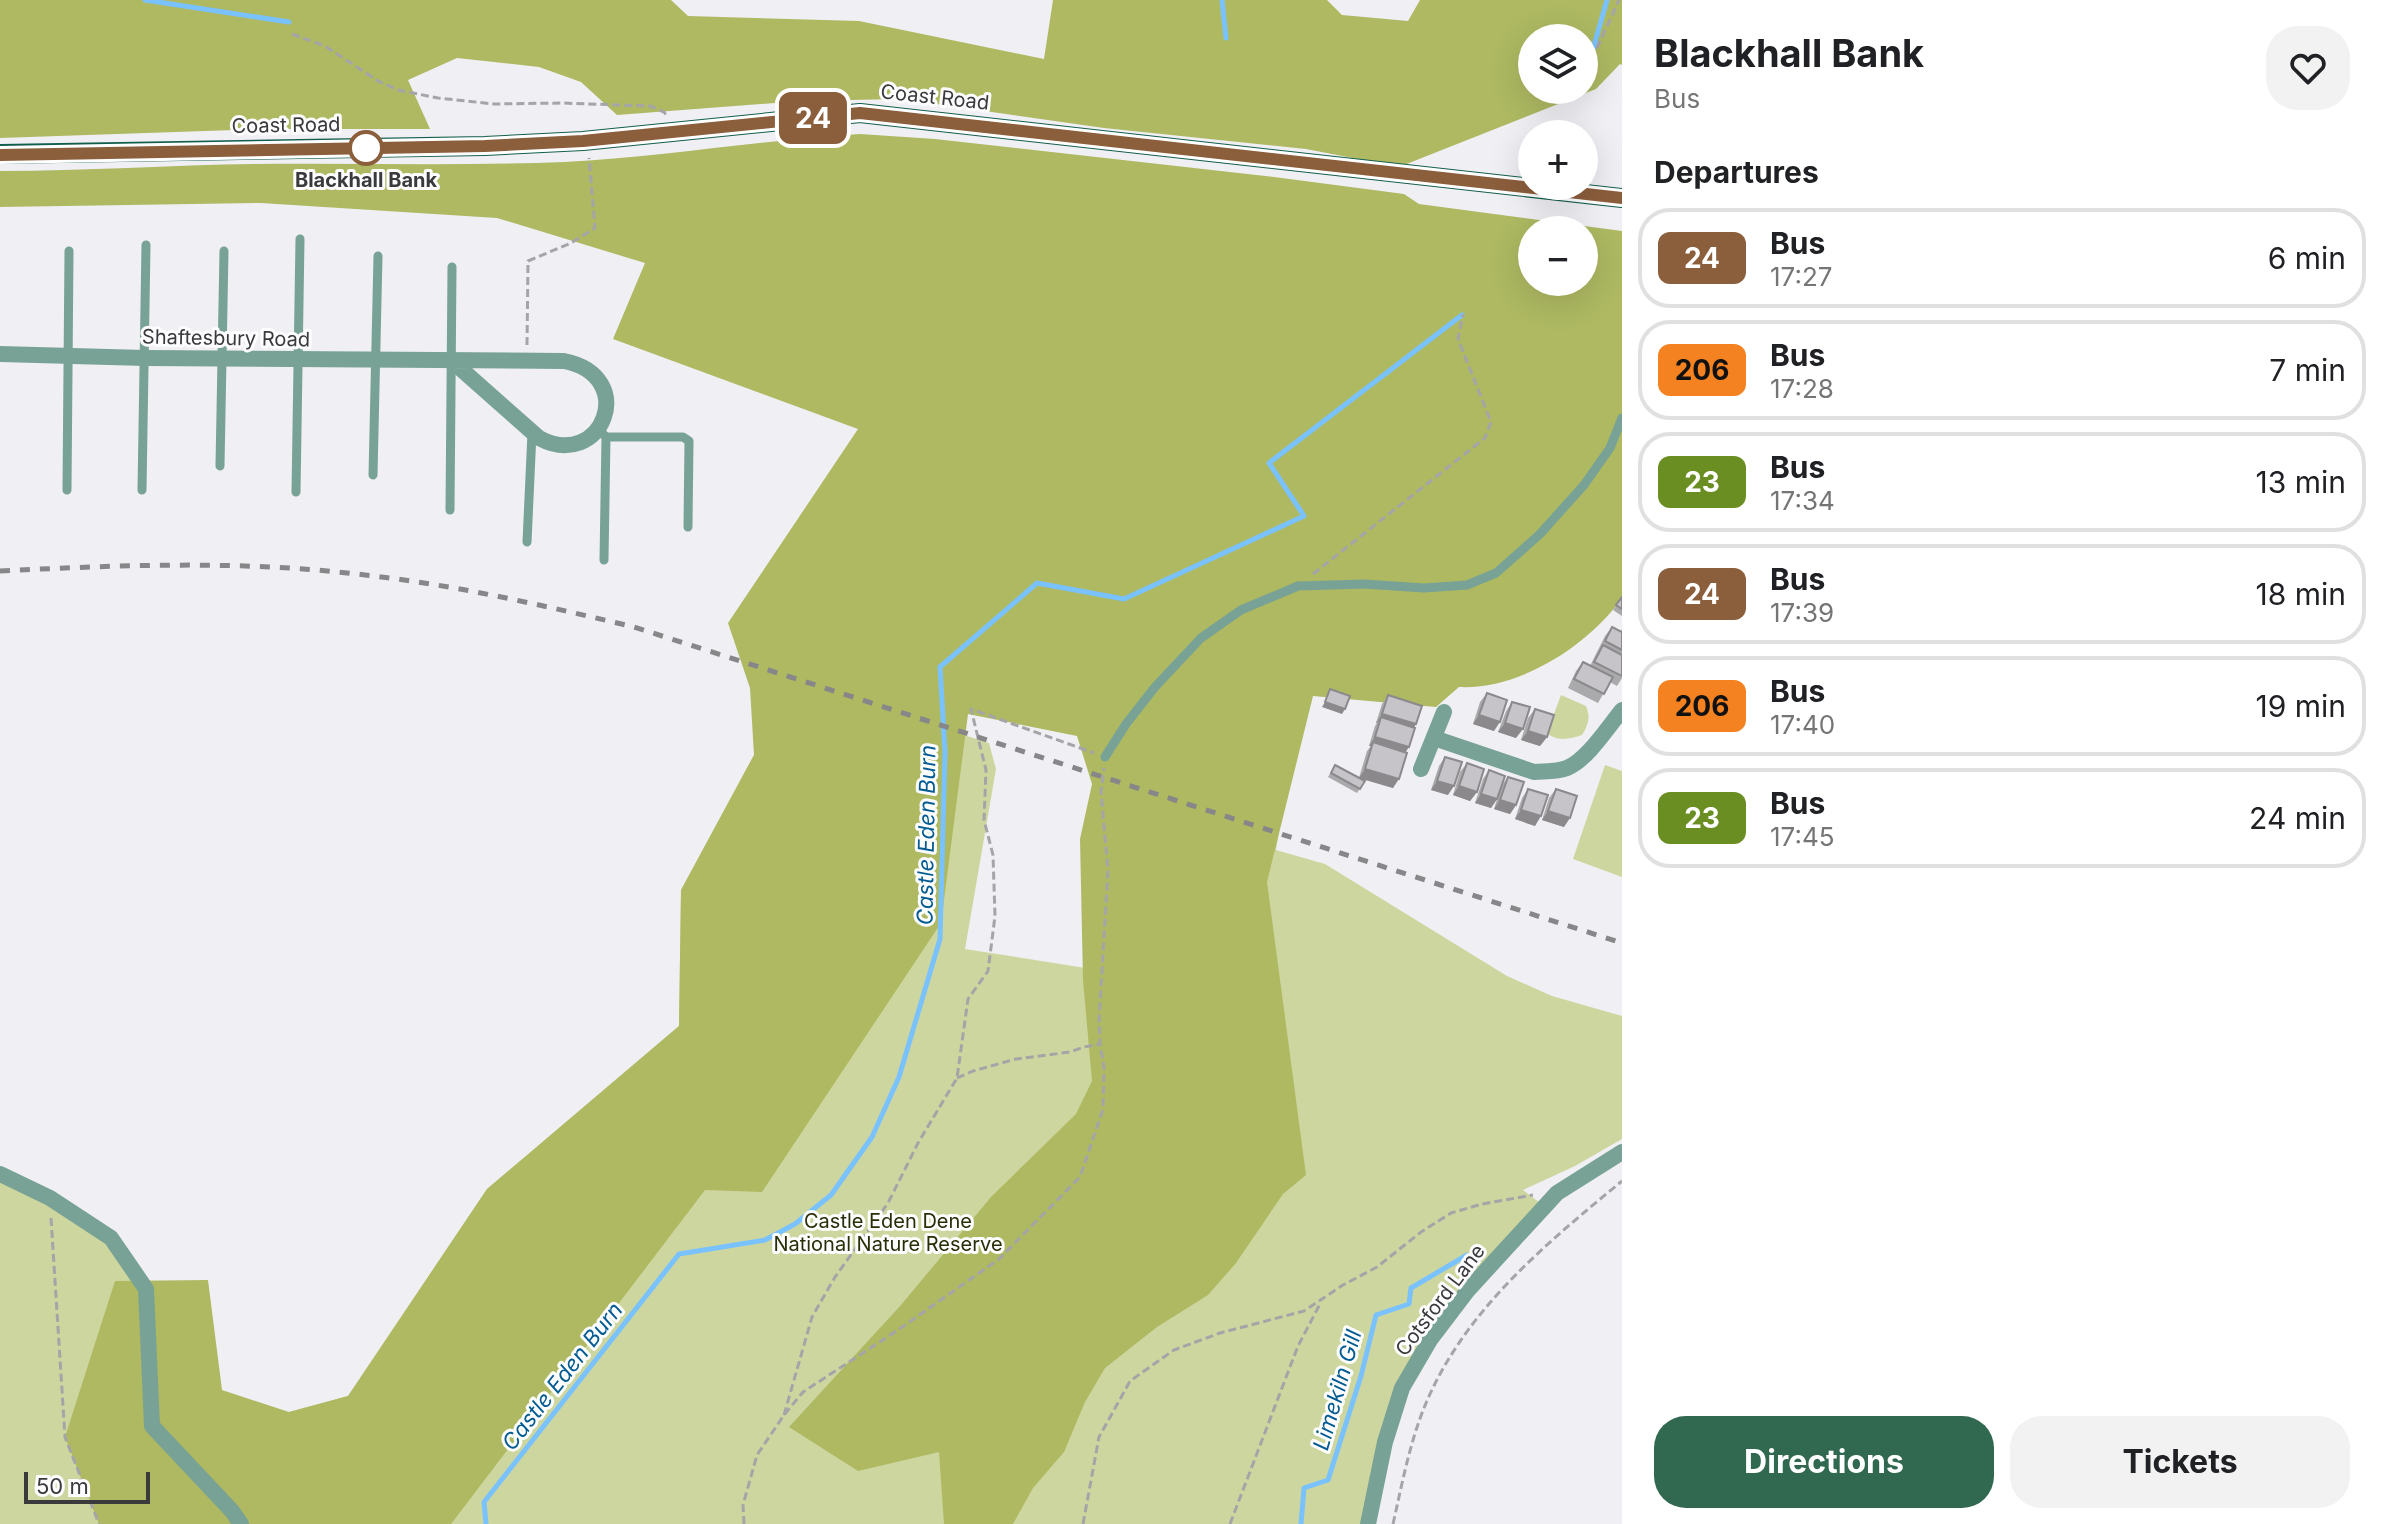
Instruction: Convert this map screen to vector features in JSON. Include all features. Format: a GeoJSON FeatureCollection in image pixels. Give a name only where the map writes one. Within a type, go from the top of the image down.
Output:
{"type":"FeatureCollection","features":[{"type":"Feature","properties":{"kind":"main road","name":"Coast Road"},"geometry":{"type":"LineString","coordinates":[[0,154],[485,146],[583,141],[860,113],[1622,198]]}},
{"type":"Feature","properties":{"kind":"street","name":"Shaftesbury Road"},"geometry":{"type":"LineString","coordinates":[[0,354],[564,361],[589,369],[603,387],[607,400],[602,432]]}},
{"type":"Feature","properties":{"kind":"street"},"geometry":{"type":"LineString","coordinates":[[452,361],[532,433],[550,445],[568,447],[602,432]]}},
{"type":"Feature","properties":{"kind":"street"},"geometry":{"type":"LineString","coordinates":[[1434,738],[1534,772],[1549,771],[1567,768],[1584,755],[1622,710]]}},
{"type":"Feature","properties":{"kind":"street"},"geometry":{"type":"LineString","coordinates":[[1421,769],[1444,712]]}},
{"type":"Feature","properties":{"kind":"street","name":"Cotsford Lane"},"geometry":{"type":"LineString","coordinates":[[1368,1524],[1385,1442],[1402,1388],[1430,1340],[1468,1290],[1557,1193],[1622,1152]]}},
{"type":"Feature","properties":{"kind":"street"},"geometry":{"type":"LineString","coordinates":[[0,1174],[50,1198],[111,1238],[146,1289],[152,1426],[241,1524]]}},
{"type":"Feature","properties":{"kind":"lane"},"geometry":{"type":"LineString","coordinates":[[296,492],[300,239]]}},
{"type":"Feature","properties":{"kind":"lane"},"geometry":{"type":"LineString","coordinates":[[142,490],[146,245]]}},
{"type":"Feature","properties":{"kind":"lane"},"geometry":{"type":"LineString","coordinates":[[67,490],[69,251]]}},
{"type":"Feature","properties":{"kind":"lane"},"geometry":{"type":"LineString","coordinates":[[220,466],[224,251]]}},
{"type":"Feature","properties":{"kind":"lane"},"geometry":{"type":"LineString","coordinates":[[373,475],[378,256]]}},
{"type":"Feature","properties":{"kind":"lane"},"geometry":{"type":"LineString","coordinates":[[450,510],[452,267]]}},
{"type":"Feature","properties":{"kind":"lane"},"geometry":{"type":"LineString","coordinates":[[1105,757],[1155,687],[1201,638],[1241,610],[1298,586],[1364,584],[1424,588],[1467,585],[1496,573],[1540,534],[1584,485],[1610,448],[1622,418]]}},
{"type":"Feature","properties":{"kind":"lane"},"geometry":{"type":"LineString","coordinates":[[604,560],[602,432],[683,437],[689,441],[688,527]]}},
{"type":"Feature","properties":{"kind":"lane"},"geometry":{"type":"LineString","coordinates":[[527,542],[532,433]]}},
{"type":"Feature","properties":{"kind":"path"},"geometry":{"type":"LineString","coordinates":[[1598,46],[1619,0]]}},
{"type":"Feature","properties":{"kind":"path"},"geometry":{"type":"LineString","coordinates":[[292,34],[325,46],[378,81],[398,90],[494,104],[650,106],[664,112],[675,132]]}},
{"type":"Feature","properties":{"kind":"path"},"geometry":{"type":"LineString","coordinates":[[527,361],[528,261],[571,243],[595,228],[589,157]]}},
{"type":"Feature","properties":{"kind":"path"},"geometry":{"type":"LineString","coordinates":[[1298,586],[1485,438],[1491,422],[1458,339],[1463,314]]}},
{"type":"Feature","properties":{"kind":"path"},"geometry":{"type":"LineString","coordinates":[[744,1524],[743,1505],[757,1455],[803,1392],[999,1259],[1080,1177],[1103,1109],[1104,1067],[1099,1020],[1108,871],[1101,792],[1105,757],[971,709],[986,770],[984,820],[993,855],[995,916],[988,971],[968,999],[957,1078],[918,1143],[888,1203],[835,1277],[812,1317],[784,1415]]}},
{"type":"Feature","properties":{"kind":"path"},"geometry":{"type":"LineString","coordinates":[[957,1078],[1016,1059],[1070,1052],[1100,1044]]}},
{"type":"Feature","properties":{"kind":"path"},"geometry":{"type":"LineString","coordinates":[[1393,1524],[1407,1457],[1429,1395],[1459,1342],[1506,1285],[1552,1238],[1622,1181]]}},
{"type":"Feature","properties":{"kind":"path"},"geometry":{"type":"LineString","coordinates":[[1083,1524],[1099,1437],[1130,1381],[1174,1350],[1220,1333],[1304,1311],[1377,1267],[1451,1213],[1515,1197],[1557,1193]]}},
{"type":"Feature","properties":{"kind":"path"},"geometry":{"type":"LineString","coordinates":[[50,1198],[65,1437],[99,1524]]}},
{"type":"Feature","properties":{"kind":"path"},"geometry":{"type":"LineString","coordinates":[[1230,1524],[1298,1346],[1322,1298]]}},
{"type":"Feature","properties":{"kind":"green space"},"geometry":{"type":"Polygon","coordinates":[[[0,0],[671,0],[688,16],[859,21],[1044,59],[1053,0],[1327,0],[1342,15],[1408,21],[1420,0],[1622,0],[1622,65],[1598,87],[1598,24],[1518,24],[1518,104],[1558,104],[1399,167],[1306,149],[1104,128],[901,99],[800,101],[617,115],[581,82],[539,67],[457,58],[408,80],[430,129],[263,129],[0,138],[0,0]]]}},
{"type":"Feature","properties":{"kind":"green space"},"geometry":{"type":"Polygon","coordinates":[[[860,134],[935,139],[1404,194],[1419,204],[1518,217],[1518,296],[1598,296],[1598,228],[1622,231],[1622,598],[1591,633],[1550,662],[1505,681],[1459,687],[1436,707],[1313,696],[1267,882],[1306,1175],[1283,1194],[1236,1263],[1208,1295],[1157,1327],[1105,1368],[1085,1402],[1064,1452],[1033,1488],[1013,1524],[944,1524],[939,1452],[858,1471],[789,1427],[901,1305],[991,1197],[1076,1114],[1092,1081],[1083,980],[1080,839],[1092,784],[1077,736],[968,714],[941,923],[762,1192],[705,1190],[451,1524],[99,1524],[65,1437],[115,1281],[208,1280],[222,1390],[289,1412],[348,1396],[487,1189],[679,1026],[681,890],[754,755],[750,688],[728,623],[858,429],[613,339],[645,263],[497,218],[261,203],[0,207],[0,171],[255,164],[564,162],[860,134]]]}},
{"type":"Feature","properties":{"kind":"green space","name":"Castle Eden Dene National Nature Reserve"},"geometry":{"type":"Polygon","coordinates":[[[778,676],[989,743],[996,769],[965,949],[1098,970],[1278,837],[1276,850],[1325,864],[1507,976],[1552,996],[1622,1016],[1622,1139],[1575,1166],[1523,1190],[1544,1206],[1501,1252],[1402,1388],[1368,1524],[252,1524],[289,1412],[348,1396],[487,1189],[679,1026],[681,890],[754,755],[778,676]]]}},
{"type":"Feature","properties":{"kind":"green space"},"geometry":{"type":"Polygon","coordinates":[[[1561,695],[1586,706],[1588,721],[1582,735],[1559,739],[1547,733],[1561,695]]]}},
{"type":"Feature","properties":{"kind":"green space"},"geometry":{"type":"Polygon","coordinates":[[[1605,765],[1622,771],[1622,877],[1573,859],[1605,765]]]}},
{"type":"Feature","properties":{"kind":"green space"},"geometry":{"type":"Polygon","coordinates":[[[0,1174],[111,1238],[146,1289],[241,1524],[0,1524],[0,1174]]]}},
{"type":"Feature","properties":{"kind":"building"},"geometry":{"type":"Polygon","coordinates":[[[1612,627],[1622,632],[1622,650],[1605,641],[1612,627]]]}},
{"type":"Feature","properties":{"kind":"building"},"geometry":{"type":"Polygon","coordinates":[[[1603,645],[1622,655],[1622,676],[1594,662],[1603,645]]]}},
{"type":"Feature","properties":{"kind":"building"},"geometry":{"type":"Polygon","coordinates":[[[1583,662],[1613,677],[1604,694],[1574,679],[1583,662]]]}},
{"type":"Feature","properties":{"kind":"building"},"geometry":{"type":"Polygon","coordinates":[[[1330,689],[1350,696],[1345,709],[1325,702],[1330,689]]]}},
{"type":"Feature","properties":{"kind":"building"},"geometry":{"type":"Polygon","coordinates":[[[1487,693],[1507,700],[1500,722],[1479,715],[1487,693]]]}},
{"type":"Feature","properties":{"kind":"building"},"geometry":{"type":"Polygon","coordinates":[[[1388,695],[1422,706],[1416,724],[1382,714],[1388,695]]]}},
{"type":"Feature","properties":{"kind":"building"},"geometry":{"type":"Polygon","coordinates":[[[1512,702],[1530,707],[1523,729],[1505,723],[1512,702]]]}},
{"type":"Feature","properties":{"kind":"building"},"geometry":{"type":"Polygon","coordinates":[[[1535,709],[1554,715],[1547,737],[1528,731],[1535,709]]]}},
{"type":"Feature","properties":{"kind":"building"},"geometry":{"type":"Polygon","coordinates":[[[1381,717],[1415,728],[1409,747],[1375,737],[1381,717]]]}},
{"type":"Feature","properties":{"kind":"building"},"geometry":{"type":"Polygon","coordinates":[[[1373,742],[1407,753],[1399,779],[1365,769],[1373,742]]]}},
{"type":"Feature","properties":{"kind":"building"},"geometry":{"type":"Polygon","coordinates":[[[1445,757],[1462,762],[1454,786],[1437,781],[1445,757]]]}},
{"type":"Feature","properties":{"kind":"building"},"geometry":{"type":"Polygon","coordinates":[[[1467,763],[1484,769],[1477,792],[1459,786],[1467,763]]]}},
{"type":"Feature","properties":{"kind":"building"},"geometry":{"type":"Polygon","coordinates":[[[1335,765],[1365,781],[1360,789],[1331,773],[1335,765]]]}},
{"type":"Feature","properties":{"kind":"building"},"geometry":{"type":"Polygon","coordinates":[[[1489,770],[1505,776],[1497,799],[1481,794],[1489,770]]]}},
{"type":"Feature","properties":{"kind":"building"},"geometry":{"type":"Polygon","coordinates":[[[1508,777],[1524,782],[1516,805],[1500,800],[1508,777]]]}},
{"type":"Feature","properties":{"kind":"building"},"geometry":{"type":"Polygon","coordinates":[[[1528,789],[1548,795],[1541,816],[1521,810],[1528,789]]]}},
{"type":"Feature","properties":{"kind":"building"},"geometry":{"type":"Polygon","coordinates":[[[1556,789],[1577,796],[1570,818],[1548,811],[1556,789]]]}},
{"type":"Feature","properties":{"kind":"waterway"},"geometry":{"type":"LineString","coordinates":[[145,0],[289,22]]}},
{"type":"Feature","properties":{"kind":"waterway"},"geometry":{"type":"LineString","coordinates":[[1222,0],[1226,38]]}},
{"type":"Feature","properties":{"kind":"waterway","name":"Castle Eden Burn"},"geometry":{"type":"LineString","coordinates":[[1598,32],[1607,0]]}},
{"type":"Feature","properties":{"kind":"waterway","name":"Castle Eden Burn"},"geometry":{"type":"LineString","coordinates":[[486,1524],[484,1502],[679,1254],[765,1240],[795,1224],[831,1195],[872,1137],[899,1077],[940,939],[945,752],[940,667],[1037,583],[1124,599],[1304,516],[1269,463],[1462,315]]}},
{"type":"Feature","properties":{"kind":"waterway","name":"Limekiln Gill"},"geometry":{"type":"LineString","coordinates":[[1301,1524],[1304,1488],[1328,1480],[1361,1376],[1376,1315],[1409,1304],[1411,1288],[1467,1255]]}},
{"type":"Feature","properties":{"kind":"railway"},"geometry":{"type":"LineString","coordinates":[[0,571],[182,565],[320,570],[433,584],[568,611],[634,627],[1622,943]]}},
{"type":"Feature","properties":{"kind":"bus line","name":"24"},"geometry":{"type":"LineString","coordinates":[[0,155],[485,146],[583,141],[860,113],[1622,198]]}},
{"type":"Feature","properties":{"kind":"place","name":"Blackhall Bank"},"geometry":{"type":"Point","coordinates":[366,148]}}]}
